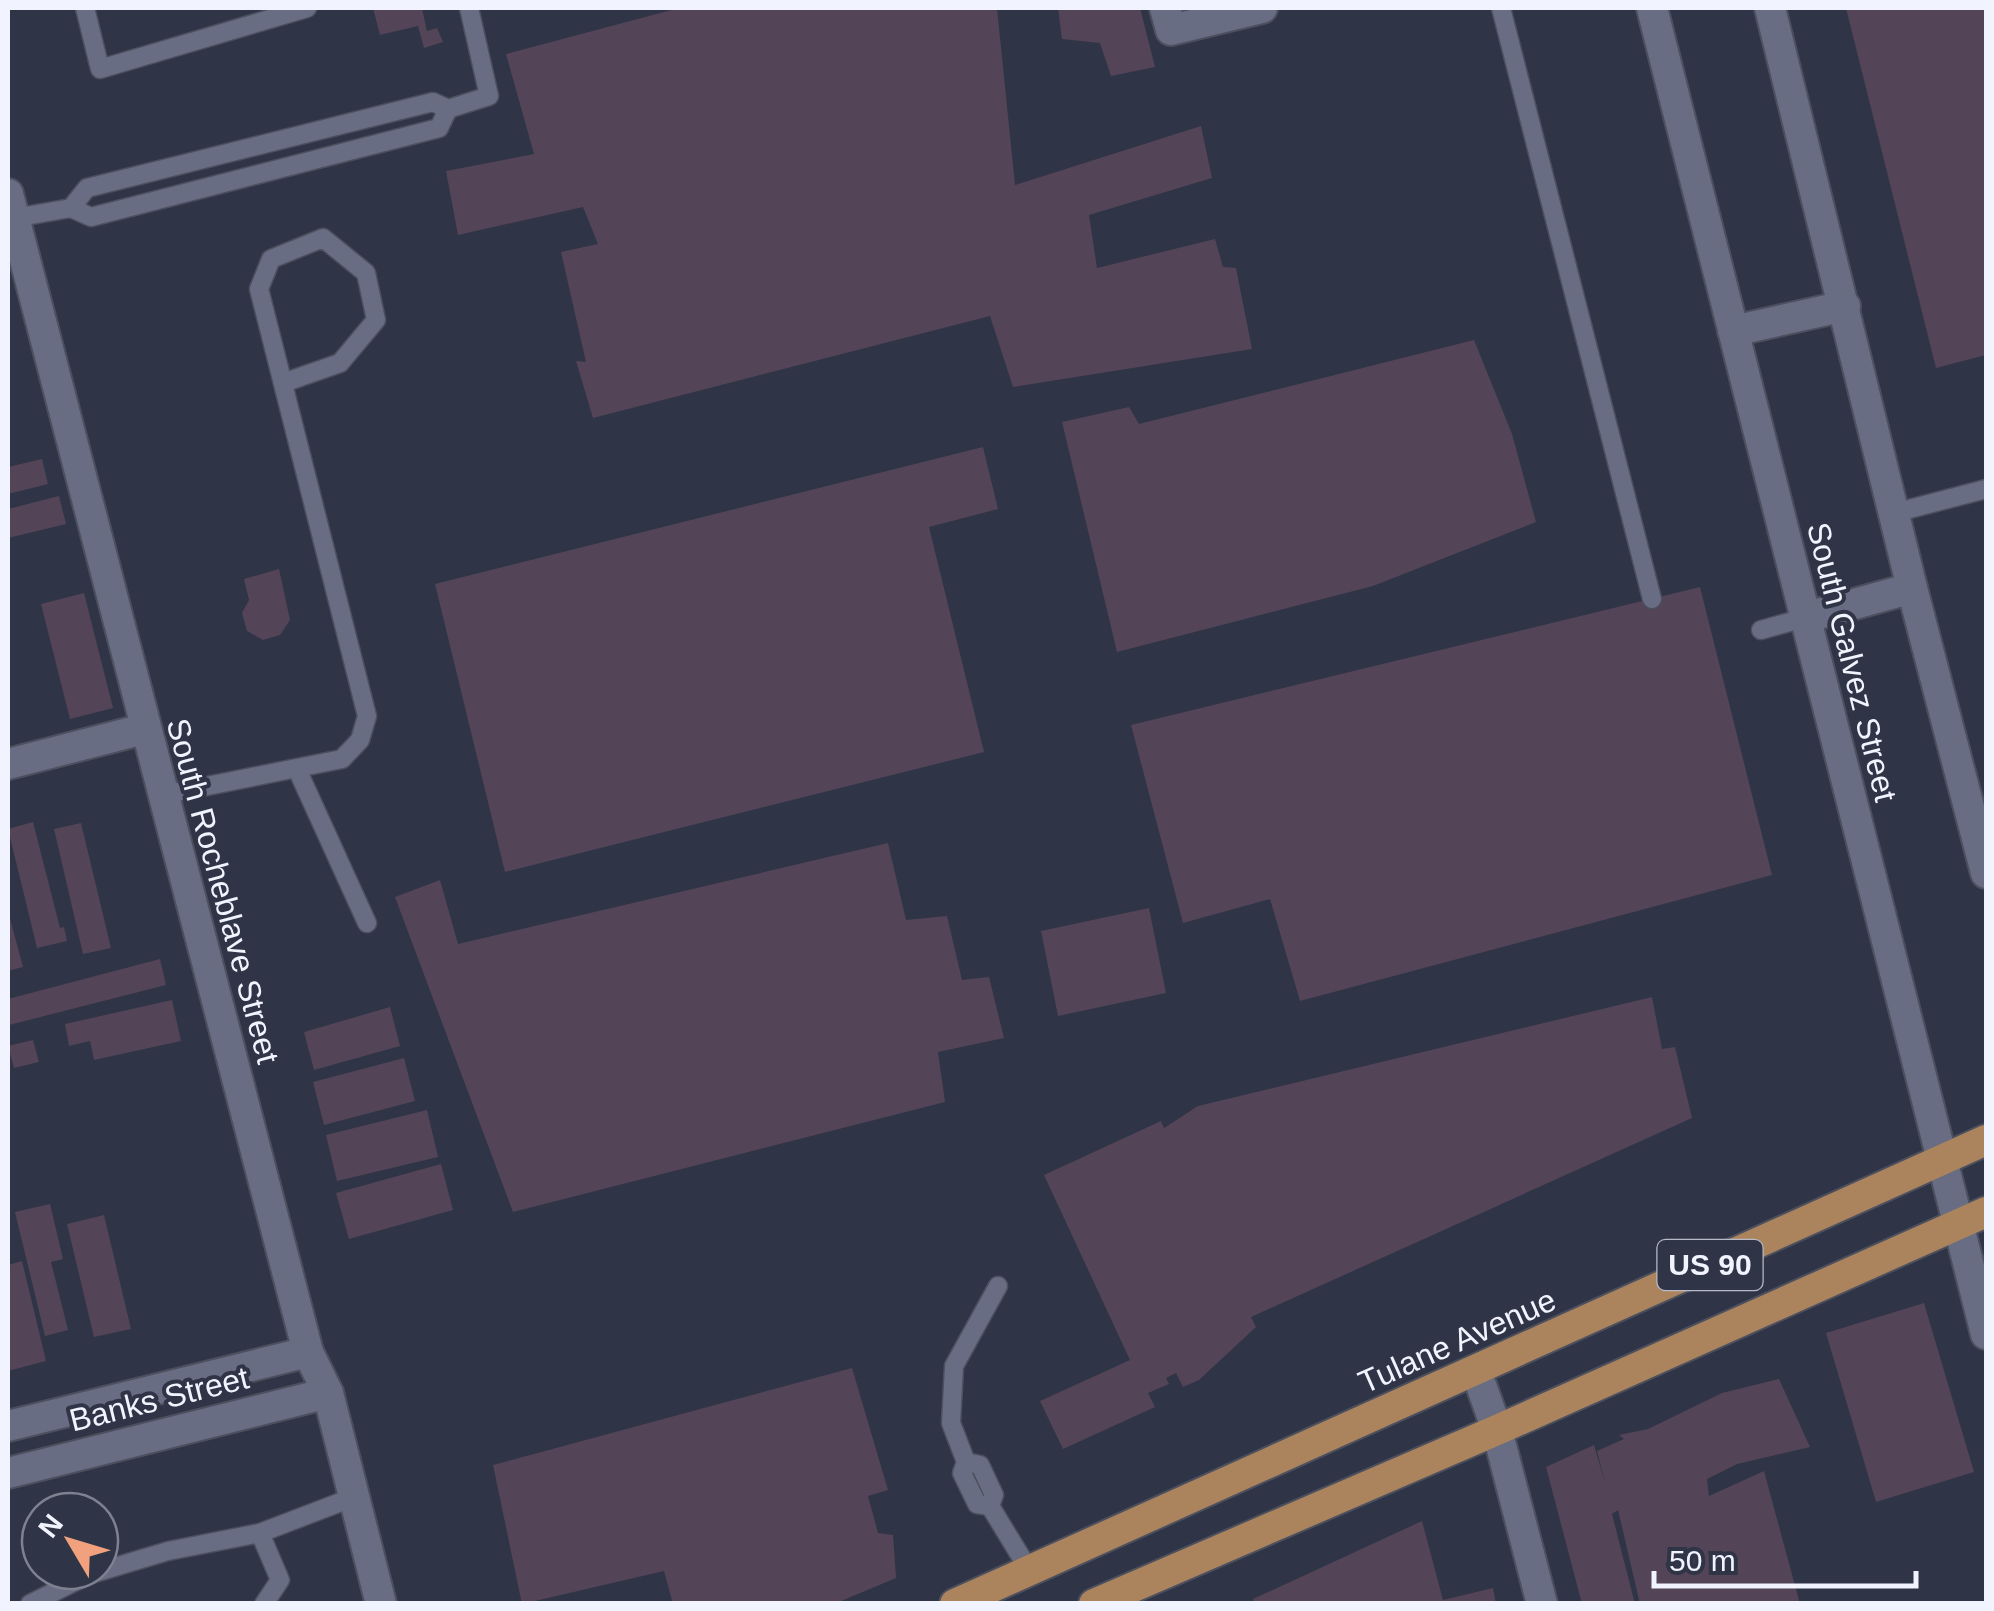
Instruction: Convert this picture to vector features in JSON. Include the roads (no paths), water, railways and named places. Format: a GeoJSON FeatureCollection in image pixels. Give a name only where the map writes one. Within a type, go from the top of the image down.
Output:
{"type":"FeatureCollection","features":[{"type":"Feature","properties":{"kind":"main road","name":"Tulane Avenue"},"geometry":{"type":"LineString","coordinates":[[961,1602],[1986,1140]]}},
{"type":"Feature","properties":{"kind":"main road","name":"US 90"},"geometry":{"type":"LineString","coordinates":[[1114,1600],[1986,1212]]}},
{"type":"Feature","properties":{"kind":"street"},"geometry":{"type":"LineString","coordinates":[[1165,8],[1171,30],[1262,8]]}},
{"type":"Feature","properties":{"kind":"street","name":"South Galvez Street"},"geometry":{"type":"LineString","coordinates":[[1652,8],[1986,1334]]}},
{"type":"Feature","properties":{"kind":"street"},"geometry":{"type":"LineString","coordinates":[[1770,8],[1986,873]]}},
{"type":"Feature","properties":{"kind":"street","name":"South Rocheblave Street"},"geometry":{"type":"LineString","coordinates":[[11,206],[308,1352],[328,1393],[381,1604]]}},
{"type":"Feature","properties":{"kind":"street"},"geometry":{"type":"LineString","coordinates":[[1734,332],[1845,306]]}},
{"type":"Feature","properties":{"kind":"street"},"geometry":{"type":"LineString","coordinates":[[1804,618],[1912,588]]}},
{"type":"Feature","properties":{"kind":"street"},"geometry":{"type":"LineString","coordinates":[[8,764],[144,729]]}},
{"type":"Feature","properties":{"kind":"street","name":"Banks Street"},"geometry":{"type":"LineString","coordinates":[[8,1426],[308,1352]]}},
{"type":"Feature","properties":{"kind":"street"},"geometry":{"type":"LineString","coordinates":[[1476,1372],[1497,1430],[1542,1604]]}},
{"type":"Feature","properties":{"kind":"street","name":"Banks Street"},"geometry":{"type":"LineString","coordinates":[[8,1473],[328,1393]]}},
{"type":"Feature","properties":{"kind":"lane"},"geometry":{"type":"LineString","coordinates":[[84,8],[100,69],[308,8]]}},
{"type":"Feature","properties":{"kind":"lane"},"geometry":{"type":"LineString","coordinates":[[71,208],[87,188],[433,102],[448,109],[489,96],[469,8]]}},
{"type":"Feature","properties":{"kind":"lane"},"geometry":{"type":"LineString","coordinates":[[1500,8],[1652,598]]}},
{"type":"Feature","properties":{"kind":"lane"},"geometry":{"type":"LineString","coordinates":[[11,206],[71,208],[91,217],[439,128],[448,109]]}},
{"type":"Feature","properties":{"kind":"lane"},"geometry":{"type":"LineString","coordinates":[[162,795],[342,760],[360,740],[367,716],[259,290],[271,259],[323,238],[366,273],[376,320],[340,363],[283,383]]}},
{"type":"Feature","properties":{"kind":"lane"},"geometry":{"type":"LineString","coordinates":[[1894,513],[1986,489]]}},
{"type":"Feature","properties":{"kind":"lane"},"geometry":{"type":"LineString","coordinates":[[1761,630],[1804,618]]}},
{"type":"Feature","properties":{"kind":"lane"},"geometry":{"type":"LineString","coordinates":[[297,769],[367,923]]}},
{"type":"Feature","properties":{"kind":"lane"},"geometry":{"type":"LineString","coordinates":[[998,1286],[954,1366],[950,1423],[966,1462],[962,1473],[977,1504],[990,1506],[1029,1570]]}},
{"type":"Feature","properties":{"kind":"lane"},"geometry":{"type":"LineString","coordinates":[[30,1604],[88,1574],[168,1551],[260,1533],[354,1497]]}},
{"type":"Feature","properties":{"kind":"lane"},"geometry":{"type":"LineString","coordinates":[[260,1533],[280,1580],[264,1604]]}}]}
